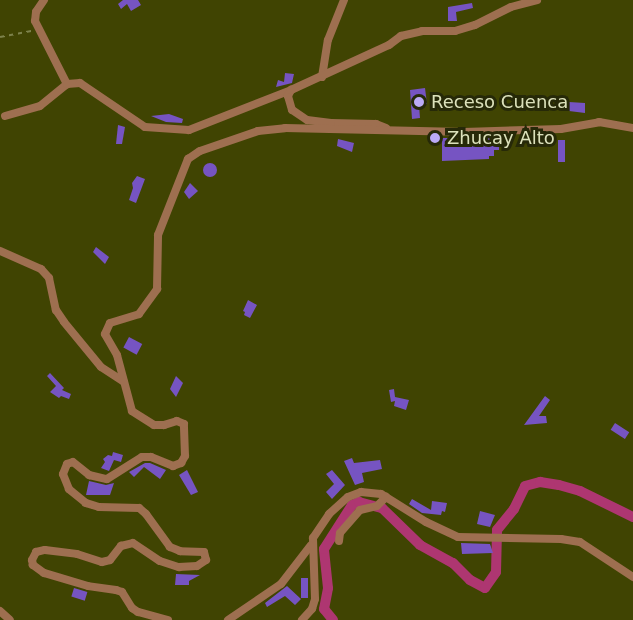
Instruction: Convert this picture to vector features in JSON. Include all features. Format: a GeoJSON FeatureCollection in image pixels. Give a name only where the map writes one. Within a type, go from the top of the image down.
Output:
{"type":"FeatureCollection","features":[{"type":"Feature","properties":{"kind":"street"},"geometry":{"type":"LineString","coordinates":[[44,0],[36,12],[39,29],[67,84]]}},
{"type":"Feature","properties":{"kind":"street"},"geometry":{"type":"LineString","coordinates":[[322,77],[328,40],[344,0]]}},
{"type":"Feature","properties":{"kind":"street"},"geometry":{"type":"LineString","coordinates":[[5,116],[40,106],[67,84],[81,83],[145,127],[180,131],[199,129],[322,77],[413,32],[455,31],[475,25],[511,7],[537,0]]}},
{"type":"Feature","properties":{"kind":"street"},"geometry":{"type":"LineString","coordinates":[[291,90],[288,103],[292,110],[307,120],[376,124],[393,131]]}},
{"type":"Feature","properties":{"kind":"street"},"geometry":{"type":"LineString","coordinates":[[168,620],[132,609],[122,592],[88,586],[44,573],[33,565],[32,556],[40,550],[77,554],[102,562],[110,560],[121,546],[133,543],[160,561],[179,567],[197,566],[206,560],[204,552],[180,551],[170,547],[146,514],[138,508],[93,505],[65,485],[64,467],[73,462],[89,475],[108,479],[142,457],[151,457],[173,466],[181,463],[185,456],[184,424],[177,421],[153,425],[138,416],[128,406],[117,355],[105,338],[106,330],[113,322],[139,314],[157,289],[159,235],[162,221],[192,156],[258,131],[285,128],[442,132],[561,129],[599,122],[633,128]]}},
{"type":"Feature","properties":{"kind":"street"},"geometry":{"type":"LineString","coordinates":[[0,251],[41,269],[49,279],[56,310],[64,322],[101,367],[124,382]]}},
{"type":"Feature","properties":{"kind":"street"},"geometry":{"type":"LineString","coordinates":[[228,620],[281,584],[311,545],[318,527],[348,497],[361,492],[372,491],[449,534],[491,538],[561,538],[580,542],[633,577]]}},
{"type":"Feature","properties":{"kind":"street"},"geometry":{"type":"LineString","coordinates":[[339,542],[340,533],[360,510],[377,506],[385,498]]}},
{"type":"Feature","properties":{"kind":"street"},"geometry":{"type":"LineString","coordinates":[[302,620],[312,609],[315,599],[311,545]]}},
{"type":"Feature","properties":{"kind":"street"},"geometry":{"type":"LineString","coordinates":[[0,611],[10,620]]}},
{"type":"Feature","properties":{"kind":"path"},"geometry":{"type":"LineString","coordinates":[[0,37],[39,29]]}},
{"type":"Feature","properties":{"kind":"building"},"geometry":{"type":"Polygon","coordinates":[[[123,0],[138,0],[141,5],[131,11],[127,4],[121,9],[118,4],[123,0]]]}},
{"type":"Feature","properties":{"kind":"building"},"geometry":{"type":"Polygon","coordinates":[[[472,3],[473,8],[456,12],[457,21],[448,21],[448,7],[472,3]]]}},
{"type":"Feature","properties":{"kind":"building"},"geometry":{"type":"Polygon","coordinates":[[[285,73],[294,74],[292,83],[276,87],[278,80],[284,82],[285,73]]]}},
{"type":"Feature","properties":{"kind":"building","name":"Receso Cuenca"},"geometry":{"type":"Polygon","coordinates":[[[425,88],[427,104],[419,105],[420,118],[412,119],[410,90],[425,88]]]}},
{"type":"Feature","properties":{"kind":"building"},"geometry":{"type":"Polygon","coordinates":[[[569,102],[585,103],[585,113],[569,111],[569,102]]]}},
{"type":"Feature","properties":{"kind":"building"},"geometry":{"type":"Polygon","coordinates":[[[169,114],[183,119],[182,123],[166,122],[151,116],[169,114]]]}},
{"type":"Feature","properties":{"kind":"building"},"geometry":{"type":"Polygon","coordinates":[[[118,125],[125,127],[122,144],[116,144],[118,125]]]}},
{"type":"Feature","properties":{"kind":"building"},"geometry":{"type":"Polygon","coordinates":[[[442,138],[455,138],[455,147],[470,147],[470,138],[499,139],[499,150],[494,150],[494,156],[489,156],[489,159],[442,161],[442,138]]]}},
{"type":"Feature","properties":{"kind":"building"},"geometry":{"type":"Polygon","coordinates":[[[338,139],[354,143],[352,152],[337,146],[338,139]]]}},
{"type":"Feature","properties":{"kind":"building"},"geometry":{"type":"Polygon","coordinates":[[[558,140],[565,140],[565,162],[558,162],[558,140]]]}},
{"type":"Feature","properties":{"kind":"building"},"geometry":{"type":"Polygon","coordinates":[[[207,163],[213,163],[217,170],[213,177],[207,177],[203,173],[203,167],[207,163]]]}},
{"type":"Feature","properties":{"kind":"building"},"geometry":{"type":"Polygon","coordinates":[[[137,176],[145,179],[136,203],[129,200],[133,188],[132,183],[137,176]]]}},
{"type":"Feature","properties":{"kind":"building"},"geometry":{"type":"Polygon","coordinates":[[[190,183],[198,191],[189,199],[184,192],[190,183]]]}},
{"type":"Feature","properties":{"kind":"building"},"geometry":{"type":"Polygon","coordinates":[[[96,247],[109,257],[105,264],[93,252],[96,247]]]}},
{"type":"Feature","properties":{"kind":"building"},"geometry":{"type":"Polygon","coordinates":[[[248,300],[257,305],[250,318],[244,315],[243,311],[248,300]]]}},
{"type":"Feature","properties":{"kind":"building"},"geometry":{"type":"Polygon","coordinates":[[[129,337],[142,344],[137,355],[123,348],[129,337]]]}},
{"type":"Feature","properties":{"kind":"building"},"geometry":{"type":"Polygon","coordinates":[[[50,373],[64,388],[62,390],[71,394],[69,399],[61,396],[59,398],[50,392],[56,386],[47,376],[50,373]]]}},
{"type":"Feature","properties":{"kind":"building"},"geometry":{"type":"Polygon","coordinates":[[[176,376],[183,383],[176,397],[170,389],[176,376]]]}},
{"type":"Feature","properties":{"kind":"building"},"geometry":{"type":"Polygon","coordinates":[[[394,389],[395,397],[409,400],[406,410],[394,406],[395,401],[391,402],[389,390],[394,389]]]}},
{"type":"Feature","properties":{"kind":"building"},"geometry":{"type":"Polygon","coordinates":[[[545,396],[550,400],[539,416],[546,416],[547,423],[524,425],[545,396]]]}},
{"type":"Feature","properties":{"kind":"building"},"geometry":{"type":"Polygon","coordinates":[[[615,423],[629,432],[625,439],[611,430],[615,423]]]}},
{"type":"Feature","properties":{"kind":"building"},"geometry":{"type":"Polygon","coordinates":[[[113,452],[123,455],[121,462],[114,460],[109,471],[101,468],[105,462],[103,459],[108,455],[112,456],[113,452]]]}},
{"type":"Feature","properties":{"kind":"building"},"geometry":{"type":"Polygon","coordinates":[[[352,458],[354,463],[380,460],[382,469],[362,473],[364,482],[355,485],[344,461],[352,458]]]}},
{"type":"Feature","properties":{"kind":"building"},"geometry":{"type":"Polygon","coordinates":[[[145,463],[166,470],[160,479],[144,467],[134,477],[129,472],[145,463]]]}},
{"type":"Feature","properties":{"kind":"building"},"geometry":{"type":"Polygon","coordinates":[[[187,470],[198,492],[191,495],[179,475],[187,470]]]}},
{"type":"Feature","properties":{"kind":"building"},"geometry":{"type":"Polygon","coordinates":[[[332,470],[345,485],[332,499],[326,492],[334,484],[326,474],[332,470]]]}},
{"type":"Feature","properties":{"kind":"building"},"geometry":{"type":"Polygon","coordinates":[[[89,481],[106,485],[114,483],[110,495],[86,495],[89,481]]]}},
{"type":"Feature","properties":{"kind":"building"},"geometry":{"type":"Polygon","coordinates":[[[412,499],[431,510],[432,501],[447,503],[445,512],[442,511],[441,515],[422,513],[409,504],[412,499]]]}},
{"type":"Feature","properties":{"kind":"building"},"geometry":{"type":"Polygon","coordinates":[[[480,511],[495,515],[490,527],[477,524],[480,511]]]}},
{"type":"Feature","properties":{"kind":"building"},"geometry":{"type":"Polygon","coordinates":[[[461,543],[490,544],[493,553],[462,554],[461,543]]]}},
{"type":"Feature","properties":{"kind":"building"},"geometry":{"type":"Polygon","coordinates":[[[176,574],[200,575],[189,581],[189,585],[175,585],[176,574]]]}},
{"type":"Feature","properties":{"kind":"building"},"geometry":{"type":"Polygon","coordinates":[[[301,578],[308,578],[308,598],[301,598],[301,578]]]}},
{"type":"Feature","properties":{"kind":"building"},"geometry":{"type":"Polygon","coordinates":[[[287,586],[301,599],[295,605],[285,596],[267,607],[265,603],[287,586]]]}},
{"type":"Feature","properties":{"kind":"building"},"geometry":{"type":"Polygon","coordinates":[[[74,588],[87,592],[85,601],[71,597],[74,588]]]}},
{"type":"Feature","properties":{"kind":"waterway"},"geometry":{"type":"LineString","coordinates":[[333,620],[324,609],[328,588],[324,549],[352,505],[359,502],[382,508],[420,545],[453,563],[470,580],[485,588],[496,572],[497,530],[514,509],[525,486],[540,482],[580,491],[633,517]]}},
{"type":"Feature","properties":{"kind":"place","name":"Receso Cuenca"},"geometry":{"type":"Point","coordinates":[419,102]}},
{"type":"Feature","properties":{"kind":"place","name":"Zhucay Alto"},"geometry":{"type":"Point","coordinates":[435,138]}}]}
